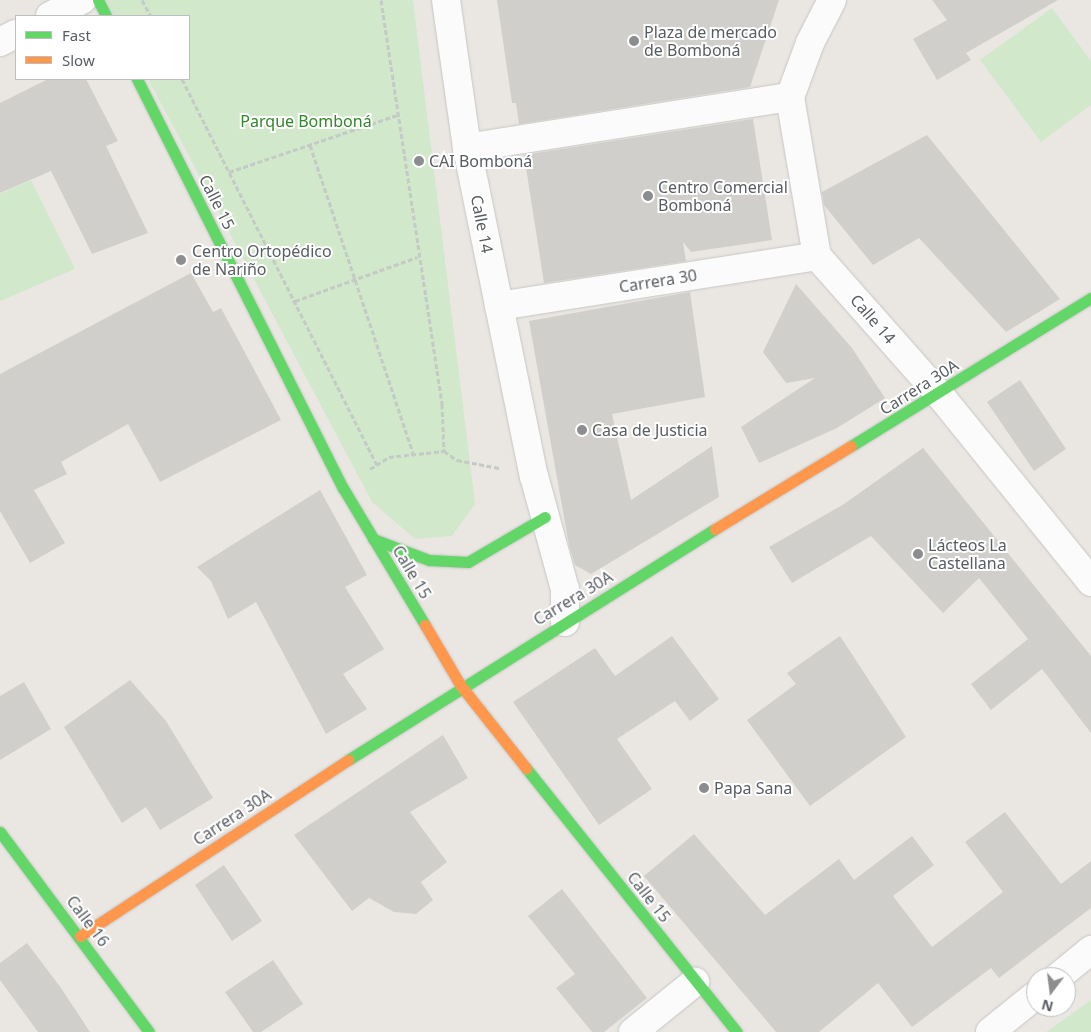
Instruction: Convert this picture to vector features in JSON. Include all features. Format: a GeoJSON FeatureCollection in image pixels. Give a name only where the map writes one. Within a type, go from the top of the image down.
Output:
{"type":"FeatureCollection","features":[{"type":"Feature","properties":{"kind":"street"},"geometry":{"type":"LineString","coordinates":[[52,15],[82,0]]}},
{"type":"Feature","properties":{"kind":"street"},"geometry":{"type":"LineString","coordinates":[[98,0],[106,15]]}},
{"type":"Feature","properties":{"kind":"street","name":"Calle 14"},"geometry":{"type":"LineString","coordinates":[[446,0],[467,148],[534,476],[565,589],[566,622]]}},
{"type":"Feature","properties":{"kind":"street"},"geometry":{"type":"LineString","coordinates":[[818,256],[790,97],[829,4]]}},
{"type":"Feature","properties":{"kind":"street"},"geometry":{"type":"LineString","coordinates":[[0,42],[15,34]]}},
{"type":"Feature","properties":{"kind":"street","name":"Calle 15"},"geometry":{"type":"LineString","coordinates":[[138,80],[343,488],[461,686],[695,982],[737,1032]]}},
{"type":"Feature","properties":{"kind":"street"},"geometry":{"type":"LineString","coordinates":[[467,148],[790,97]]}},
{"type":"Feature","properties":{"kind":"street","name":"Calle 14"},"geometry":{"type":"LineString","coordinates":[[818,256],[939,394],[1091,582]]}},
{"type":"Feature","properties":{"kind":"street","name":"Carrera 30"},"geometry":{"type":"LineString","coordinates":[[499,306],[818,256]]}},
{"type":"Feature","properties":{"kind":"street","name":"Carrera 30A"},"geometry":{"type":"LineString","coordinates":[[80,936],[461,686],[939,394],[1091,298]]}},
{"type":"Feature","properties":{"kind":"street"},"geometry":{"type":"LineString","coordinates":[[373,539],[429,560],[468,562],[545,516]]}},
{"type":"Feature","properties":{"kind":"street","name":"Calle 16"},"geometry":{"type":"LineString","coordinates":[[0,832],[80,936],[149,1032]]}},
{"type":"Feature","properties":{"kind":"street"},"geometry":{"type":"LineString","coordinates":[[1070,967],[1091,950]]}},
{"type":"Feature","properties":{"kind":"street"},"geometry":{"type":"LineString","coordinates":[[633,1032],[695,982]]}},
{"type":"Feature","properties":{"kind":"street"},"geometry":{"type":"LineString","coordinates":[[990,1032],[1026,1003]]}},
{"type":"Feature","properties":{"kind":"path"},"geometry":{"type":"LineString","coordinates":[[142,0],[150,15]]}},
{"type":"Feature","properties":{"kind":"path"},"geometry":{"type":"LineString","coordinates":[[381,0],[417,257],[442,404],[444,451]]}},
{"type":"Feature","properties":{"kind":"path"},"geometry":{"type":"LineString","coordinates":[[183,80],[377,465]]}},
{"type":"Feature","properties":{"kind":"path"},"geometry":{"type":"LineString","coordinates":[[229,172],[397,115]]}},
{"type":"Feature","properties":{"kind":"path"},"geometry":{"type":"LineString","coordinates":[[310,145],[414,453]]}},
{"type":"Feature","properties":{"kind":"path"},"geometry":{"type":"LineString","coordinates":[[295,301],[417,257]]}},
{"type":"Feature","properties":{"kind":"path"},"geometry":{"type":"LineString","coordinates":[[343,488],[389,457],[444,451],[458,460],[534,476]]}},
{"type":"Feature","properties":{"kind":"green space","name":"Parque Bomboná"},"geometry":{"type":"Polygon","coordinates":[[[106,0],[413,0],[475,504],[452,536],[415,539],[372,502],[149,80],[190,80],[190,15],[114,15],[106,0]]]}},
{"type":"Feature","properties":{"kind":"green space"},"geometry":{"type":"Polygon","coordinates":[[[1052,8],[1091,61],[1091,105],[1041,142],[980,60],[1052,8]]]}},
{"type":"Feature","properties":{"kind":"green space"},"geometry":{"type":"Polygon","coordinates":[[[31,180],[75,269],[0,301],[0,194],[31,180]]]}},
{"type":"Feature","properties":{"kind":"green space"},"geometry":{"type":"Polygon","coordinates":[[[1091,1000],[1091,1032],[1046,1032],[1067,1017],[1076,1017],[1076,1011],[1091,1000]]]}},
{"type":"Feature","properties":{"kind":"building","name":"Plaza de mercado de Bomboná"},"geometry":{"type":"Polygon","coordinates":[[[497,0],[779,0],[750,87],[519,124],[516,103],[512,103],[497,0]]]}},
{"type":"Feature","properties":{"kind":"building"},"geometry":{"type":"Polygon","coordinates":[[[932,0],[1058,0],[966,53],[971,60],[937,80],[913,39],[947,20],[932,0]]]}},
{"type":"Feature","properties":{"kind":"building"},"geometry":{"type":"Polygon","coordinates":[[[46,80],[87,80],[118,141],[106,146],[148,233],[92,254],[51,171],[0,193],[0,103],[46,80]]]}},
{"type":"Feature","properties":{"kind":"building","name":"Centro Comercial Bomboná"},"geometry":{"type":"Polygon","coordinates":[[[753,119],[772,240],[691,252],[683,242],[686,261],[544,283],[524,155],[753,119]]]}},
{"type":"Feature","properties":{"kind":"building"},"geometry":{"type":"Polygon","coordinates":[[[927,135],[1060,299],[1006,332],[919,238],[873,265],[824,205],[822,192],[927,135]]]}},
{"type":"Feature","properties":{"kind":"building"},"geometry":{"type":"Polygon","coordinates":[[[191,273],[213,312],[221,308],[281,420],[160,482],[128,424],[61,462],[67,474],[34,490],[65,543],[30,563],[0,511],[0,374],[191,273]]]}},
{"type":"Feature","properties":{"kind":"building"},"geometry":{"type":"Polygon","coordinates":[[[796,284],[852,348],[885,398],[837,428],[759,463],[741,427],[815,378],[786,383],[763,352],[796,284]]]}},
{"type":"Feature","properties":{"kind":"building","name":"Casa de Justicia"},"geometry":{"type":"Polygon","coordinates":[[[690,292],[705,397],[612,414],[631,500],[712,446],[719,497],[591,574],[575,565],[569,545],[529,321],[690,292]]]}},
{"type":"Feature","properties":{"kind":"building"},"geometry":{"type":"Polygon","coordinates":[[[1020,380],[1066,449],[1034,471],[987,402],[1020,380]]]}},
{"type":"Feature","properties":{"kind":"building"},"geometry":{"type":"Polygon","coordinates":[[[923,448],[1091,656],[1091,733],[1042,669],[991,710],[971,684],[1028,639],[979,578],[943,613],[871,536],[792,583],[769,547],[844,504],[923,448]]]}},
{"type":"Feature","properties":{"kind":"building"},"geometry":{"type":"Polygon","coordinates":[[[320,490],[367,575],[345,587],[384,649],[343,674],[367,709],[326,734],[256,602],[228,619],[211,581],[197,567],[320,490]]]}},
{"type":"Feature","properties":{"kind":"building"},"geometry":{"type":"Polygon","coordinates":[[[672,636],[719,699],[690,721],[675,701],[617,739],[652,789],[599,825],[513,702],[595,648],[615,676],[672,636]]]}},
{"type":"Feature","properties":{"kind":"building"},"geometry":{"type":"Polygon","coordinates":[[[840,636],[906,737],[810,806],[747,720],[796,684],[787,673],[840,636]]]}},
{"type":"Feature","properties":{"kind":"building"},"geometry":{"type":"Polygon","coordinates":[[[130,680],[166,721],[213,798],[160,830],[146,807],[122,823],[64,727],[130,680]]]}},
{"type":"Feature","properties":{"kind":"building"},"geometry":{"type":"Polygon","coordinates":[[[24,682],[51,729],[0,760],[0,696],[24,682]]]}},
{"type":"Feature","properties":{"kind":"building"},"geometry":{"type":"Polygon","coordinates":[[[443,735],[468,778],[410,812],[447,862],[421,882],[433,900],[416,914],[394,912],[369,898],[352,911],[294,835],[443,735]]]}},
{"type":"Feature","properties":{"kind":"building"},"geometry":{"type":"Polygon","coordinates":[[[1005,812],[1061,884],[1091,861],[1091,908],[999,978],[991,968],[912,1027],[878,983],[819,1032],[776,1032],[644,876],[694,834],[765,915],[839,859],[854,880],[912,836],[934,865],[893,896],[932,947],[1003,892],[965,842],[1005,812]]]}},
{"type":"Feature","properties":{"kind":"building"},"geometry":{"type":"Polygon","coordinates":[[[224,865],[262,921],[232,941],[195,885],[224,865]]]}},
{"type":"Feature","properties":{"kind":"building"},"geometry":{"type":"Polygon","coordinates":[[[562,889],[647,998],[604,1032],[592,1032],[556,988],[575,974],[528,916],[562,889]]]}},
{"type":"Feature","properties":{"kind":"building"},"geometry":{"type":"Polygon","coordinates":[[[27,943],[61,988],[90,1032],[38,1032],[0,980],[0,963],[27,943]]]}},
{"type":"Feature","properties":{"kind":"building"},"geometry":{"type":"Polygon","coordinates":[[[273,960],[303,1004],[261,1032],[253,1032],[225,992],[273,960]]]}},
{"type":"Feature","properties":{"kind":"traffic: fast"},"geometry":{"type":"LineString","coordinates":[[98,0],[106,15]]}},
{"type":"Feature","properties":{"kind":"traffic: fast"},"geometry":{"type":"LineString","coordinates":[[138,80],[343,488],[425,625]]}},
{"type":"Feature","properties":{"kind":"traffic: fast"},"geometry":{"type":"LineString","coordinates":[[851,446],[1091,298]]}},
{"type":"Feature","properties":{"kind":"traffic: fast"},"geometry":{"type":"LineString","coordinates":[[373,539],[429,560],[468,562],[545,517]]}},
{"type":"Feature","properties":{"kind":"traffic: fast"},"geometry":{"type":"LineString","coordinates":[[348,760],[715,529]]}},
{"type":"Feature","properties":{"kind":"traffic: fast"},"geometry":{"type":"LineString","coordinates":[[526,768],[737,1032]]}},
{"type":"Feature","properties":{"kind":"traffic: fast"},"geometry":{"type":"LineString","coordinates":[[0,832],[149,1032]]}},
{"type":"Feature","properties":{"kind":"traffic: slow"},"geometry":{"type":"LineString","coordinates":[[715,529],[851,446]]}},
{"type":"Feature","properties":{"kind":"traffic: slow"},"geometry":{"type":"LineString","coordinates":[[425,625],[461,686],[526,768]]}},
{"type":"Feature","properties":{"kind":"traffic: slow"},"geometry":{"type":"LineString","coordinates":[[80,936],[348,760]]}},
{"type":"Feature","properties":{"kind":"place","name":"Plaza de mercado de Bomboná"},"geometry":{"type":"Point","coordinates":[634,41]}},
{"type":"Feature","properties":{"kind":"place","name":"CAI Bomboná"},"geometry":{"type":"Point","coordinates":[419,161]}},
{"type":"Feature","properties":{"kind":"place","name":"Centro Comercial Bomboná"},"geometry":{"type":"Point","coordinates":[648,196]}},
{"type":"Feature","properties":{"kind":"place","name":"Centro Ortopédico de Nariño"},"geometry":{"type":"Point","coordinates":[181,260]}},
{"type":"Feature","properties":{"kind":"place","name":"Casa de Justicia"},"geometry":{"type":"Point","coordinates":[582,430]}},
{"type":"Feature","properties":{"kind":"place","name":"Lácteos La Castellana"},"geometry":{"type":"Point","coordinates":[918,554]}},
{"type":"Feature","properties":{"kind":"place","name":"Papa Sana"},"geometry":{"type":"Point","coordinates":[704,788]}}]}
